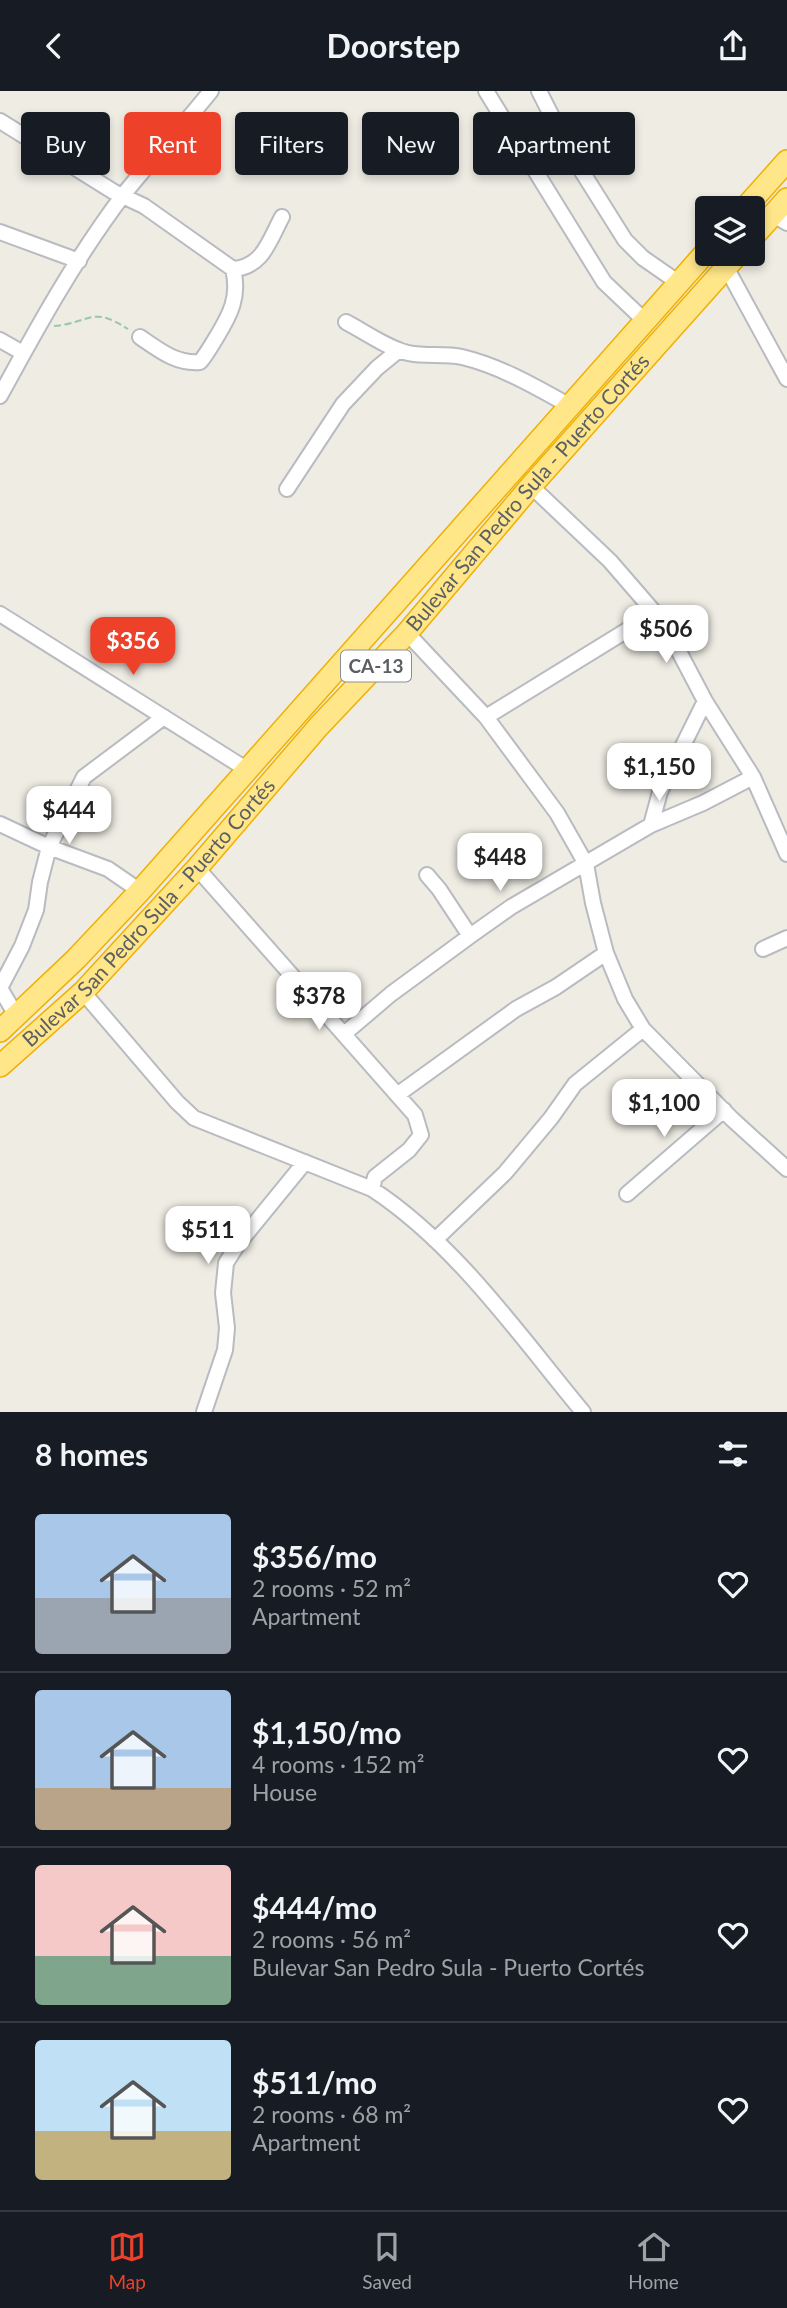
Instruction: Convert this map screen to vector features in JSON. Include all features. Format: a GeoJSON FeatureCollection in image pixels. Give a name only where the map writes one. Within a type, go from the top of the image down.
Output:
{"type":"FeatureCollection","features":[{"type":"Feature","properties":{"kind":"highway"},"geometry":{"type":"LineString","coordinates":[[756,196],[787,161]]}},
{"type":"Feature","properties":{"kind":"highway"},"geometry":{"type":"LineString","coordinates":[[765,227],[782,212]]}},
{"type":"Feature","properties":{"kind":"highway","name":"Bulevar San Pedro Sula - Puerto Cortés"},"geometry":{"type":"LineString","coordinates":[[0,1031],[75,959],[139,891],[695,265]]}},
{"type":"Feature","properties":{"kind":"highway","name":"Bulevar San Pedro Sula - Puerto Cortés"},"geometry":{"type":"LineString","coordinates":[[0,1066],[83,992],[197,868],[319,726],[407,633],[531,487],[727,266]]}},
{"type":"Feature","properties":{"kind":"street"},"geometry":{"type":"LineString","coordinates":[[0,397],[40,325],[123,195],[211,91]]}},
{"type":"Feature","properties":{"kind":"street"},"geometry":{"type":"LineString","coordinates":[[486,91],[604,282],[645,321]]}},
{"type":"Feature","properties":{"kind":"street"},"geometry":{"type":"LineString","coordinates":[[539,91],[571,154],[625,240],[643,258],[679,283]]}},
{"type":"Feature","properties":{"kind":"street"},"geometry":{"type":"LineString","coordinates":[[0,121],[177,228],[233,269],[236,282],[231,313],[200,362],[190,363],[172,358],[140,337]]}},
{"type":"Feature","properties":{"kind":"street"},"geometry":{"type":"LineString","coordinates":[[233,269],[245,268],[257,262],[282,217]]}},
{"type":"Feature","properties":{"kind":"street"},"geometry":{"type":"LineString","coordinates":[[0,232],[79,261]]}},
{"type":"Feature","properties":{"kind":"street"},"geometry":{"type":"LineString","coordinates":[[735,266],[787,379]]}},
{"type":"Feature","properties":{"kind":"street"},"geometry":{"type":"LineString","coordinates":[[346,322],[399,350],[463,357],[528,382],[570,406]]}},
{"type":"Feature","properties":{"kind":"street"},"geometry":{"type":"LineString","coordinates":[[0,339],[23,353]]}},
{"type":"Feature","properties":{"kind":"street"},"geometry":{"type":"LineString","coordinates":[[287,489],[343,404],[377,367],[399,350]]}},
{"type":"Feature","properties":{"kind":"street"},"geometry":{"type":"LineString","coordinates":[[531,487],[611,561],[654,613],[674,642],[705,701],[753,777],[787,854]]}},
{"type":"Feature","properties":{"kind":"street"},"geometry":{"type":"LineString","coordinates":[[486,717],[654,613]]}},
{"type":"Feature","properties":{"kind":"street"},"geometry":{"type":"LineString","coordinates":[[0,614],[246,769]]}},
{"type":"Feature","properties":{"kind":"street"},"geometry":{"type":"LineString","coordinates":[[407,633],[486,717],[557,813],[586,865],[606,953],[625,999],[643,1029],[787,1169]]}},
{"type":"Feature","properties":{"kind":"street"},"geometry":{"type":"LineString","coordinates":[[651,825],[660,792],[705,701]]}},
{"type":"Feature","properties":{"kind":"street"},"geometry":{"type":"LineString","coordinates":[[17,1017],[0,988],[22,946],[36,910],[49,847],[84,777],[164,717]]}},
{"type":"Feature","properties":{"kind":"street"},"geometry":{"type":"LineString","coordinates":[[344,1034],[391,994],[511,907],[651,825],[704,803],[753,777]]}},
{"type":"Feature","properties":{"kind":"street"},"geometry":{"type":"LineString","coordinates":[[0,824],[49,847],[108,869],[139,891]]}},
{"type":"Feature","properties":{"kind":"street"},"geometry":{"type":"LineString","coordinates":[[197,868],[415,1115],[421,1135],[409,1150],[375,1177],[372,1189]]}},
{"type":"Feature","properties":{"kind":"street"},"geometry":{"type":"LineString","coordinates":[[427,875],[470,936]]}},
{"type":"Feature","properties":{"kind":"street"},"geometry":{"type":"LineString","coordinates":[[763,949],[787,938]]}},
{"type":"Feature","properties":{"kind":"street"},"geometry":{"type":"LineString","coordinates":[[397,1095],[516,1009],[556,987],[606,953]]}},
{"type":"Feature","properties":{"kind":"street"},"geometry":{"type":"LineString","coordinates":[[83,992],[177,1102],[194,1118],[372,1189],[389,1201],[435,1240],[514,1326],[583,1412]]}},
{"type":"Feature","properties":{"kind":"street"},"geometry":{"type":"LineString","coordinates":[[435,1240],[505,1173],[551,1118],[575,1084],[643,1029]]}},
{"type":"Feature","properties":{"kind":"street"},"geometry":{"type":"LineString","coordinates":[[626,1194],[724,1110]]}},
{"type":"Feature","properties":{"kind":"street"},"geometry":{"type":"LineString","coordinates":[[204,1412],[225,1350],[227,1328],[223,1293],[226,1263],[238,1244],[304,1162]]}},
{"type":"Feature","properties":{"kind":"path"},"geometry":{"type":"LineString","coordinates":[[40,325],[59,326],[91,316],[102,316],[113,319],[140,337]]}}]}
